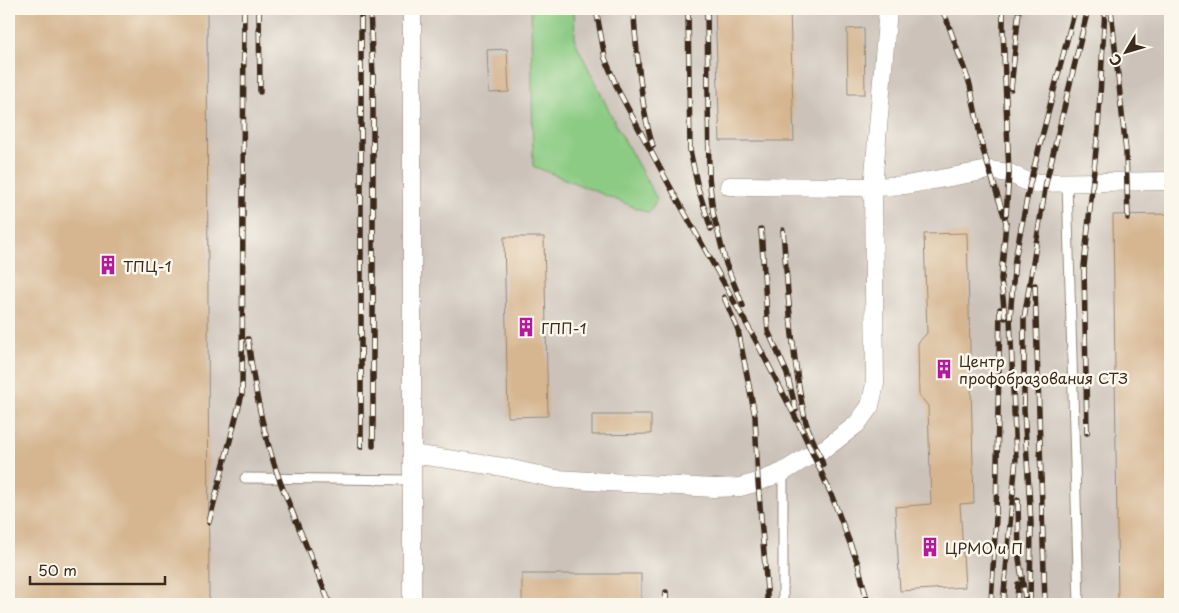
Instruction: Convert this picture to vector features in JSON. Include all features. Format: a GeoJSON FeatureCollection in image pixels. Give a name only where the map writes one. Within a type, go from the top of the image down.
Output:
{"type":"FeatureCollection","features":[{"type":"Feature","properties":{"kind":"street"},"geometry":{"type":"LineString","coordinates":[[412,9],[412,604]]}},
{"type":"Feature","properties":{"kind":"street"},"geometry":{"type":"LineString","coordinates":[[412,454],[503,467],[556,479],[714,488],[740,487],[783,472],[812,454],[826,448],[857,424],[870,406],[875,384],[873,187],[888,9]]}},
{"type":"Feature","properties":{"kind":"street"},"geometry":{"type":"LineString","coordinates":[[729,186],[873,187],[906,185],[989,170],[1009,173],[1030,183],[1170,180]]}},
{"type":"Feature","properties":{"kind":"lane"},"geometry":{"type":"LineString","coordinates":[[1067,182],[1079,604]]}},
{"type":"Feature","properties":{"kind":"lane"},"geometry":{"type":"LineString","coordinates":[[783,472],[786,603]]}},
{"type":"Feature","properties":{"kind":"lane"},"geometry":{"type":"LineString","coordinates":[[245,478],[412,480]]}},
{"type":"Feature","properties":{"kind":"shaded area"},"geometry":{"type":"Polygon","coordinates":[[[9,9],[1170,9],[1170,604],[9,604],[9,9]]]}},
{"type":"Feature","properties":{"kind":"green space"},"geometry":{"type":"Polygon","coordinates":[[[531,9],[574,9],[575,41],[617,127],[657,199],[649,213],[533,166],[531,9]]]}},
{"type":"Feature","properties":{"kind":"building","name":"ТПЦ-1"},"geometry":{"type":"Polygon","coordinates":[[[9,9],[207,9],[209,604],[9,604],[9,9]]]}},
{"type":"Feature","properties":{"kind":"building"},"geometry":{"type":"Polygon","coordinates":[[[715,9],[790,9],[794,141],[720,141],[715,9]]]}},
{"type":"Feature","properties":{"kind":"building"},"geometry":{"type":"Polygon","coordinates":[[[864,28],[865,94],[848,94],[847,29],[864,28]]]}},
{"type":"Feature","properties":{"kind":"building"},"geometry":{"type":"Polygon","coordinates":[[[507,49],[509,92],[489,93],[487,50],[507,49]]]}},
{"type":"Feature","properties":{"kind":"building"},"geometry":{"type":"Polygon","coordinates":[[[1170,214],[1170,604],[1118,604],[1113,215],[1170,214]]]}},
{"type":"Feature","properties":{"kind":"building"},"geometry":{"type":"Polygon","coordinates":[[[967,233],[974,503],[960,504],[965,587],[900,591],[895,507],[931,504],[928,406],[919,395],[918,343],[927,333],[924,234],[967,233]]]}},
{"type":"Feature","properties":{"kind":"building","name":"ГПП-1"},"geometry":{"type":"Polygon","coordinates":[[[504,237],[544,237],[548,416],[508,417],[504,237]]]}},
{"type":"Feature","properties":{"kind":"building"},"geometry":{"type":"Polygon","coordinates":[[[592,415],[651,415],[651,434],[592,435],[592,415]]]}},
{"type":"Feature","properties":{"kind":"building"},"geometry":{"type":"Polygon","coordinates":[[[522,574],[641,574],[641,604],[522,604],[522,574]]]}},
{"type":"Feature","properties":{"kind":"railway"},"geometry":{"type":"LineString","coordinates":[[209,522],[242,394],[244,9]]}},
{"type":"Feature","properties":{"kind":"railway"},"geometry":{"type":"LineString","coordinates":[[259,9],[260,92]]}},
{"type":"Feature","properties":{"kind":"railway"},"geometry":{"type":"LineString","coordinates":[[361,9],[361,447]]}},
{"type":"Feature","properties":{"kind":"railway"},"geometry":{"type":"LineString","coordinates":[[370,9],[373,76],[373,446]]}},
{"type":"Feature","properties":{"kind":"railway"},"geometry":{"type":"LineString","coordinates":[[596,9],[605,58],[618,90],[756,341],[802,430],[831,494],[858,564],[868,604]]}},
{"type":"Feature","properties":{"kind":"railway"},"geometry":{"type":"LineString","coordinates":[[634,9],[643,99],[653,146]]}},
{"type":"Feature","properties":{"kind":"railway"},"geometry":{"type":"LineString","coordinates":[[688,9],[690,150],[698,188],[711,229]]}},
{"type":"Feature","properties":{"kind":"railway"},"geometry":{"type":"LineString","coordinates":[[707,9],[709,176],[713,213],[726,264],[743,306]]}},
{"type":"Feature","properties":{"kind":"railway"},"geometry":{"type":"LineString","coordinates":[[941,9],[970,85],[983,150],[1006,222],[1001,279],[1005,318]]}},
{"type":"Feature","properties":{"kind":"railway"},"geometry":{"type":"LineString","coordinates":[[1003,9],[1009,173],[1006,215]]}},
{"type":"Feature","properties":{"kind":"railway"},"geometry":{"type":"LineString","coordinates":[[1011,89],[1019,9]]}},
{"type":"Feature","properties":{"kind":"railway"},"geometry":{"type":"LineString","coordinates":[[1003,604],[1016,458],[1010,317],[1015,259],[1030,183],[1075,9]]}},
{"type":"Feature","properties":{"kind":"railway"},"geometry":{"type":"LineString","coordinates":[[1030,604],[1031,523],[1024,410],[1024,319],[1046,183],[1088,9]]}},
{"type":"Feature","properties":{"kind":"railway"},"geometry":{"type":"LineString","coordinates":[[1087,433],[1084,267],[1098,130],[1105,9]]}},
{"type":"Feature","properties":{"kind":"railway"},"geometry":{"type":"LineString","coordinates":[[1111,9],[1126,152],[1128,218]]}},
{"type":"Feature","properties":{"kind":"railway"},"geometry":{"type":"LineString","coordinates":[[761,229],[768,331],[787,373],[796,410]]}},
{"type":"Feature","properties":{"kind":"railway"},"geometry":{"type":"LineString","coordinates":[[783,230],[797,373],[805,419],[823,465]]}},
{"type":"Feature","properties":{"kind":"railway"},"geometry":{"type":"LineString","coordinates":[[1035,285],[1045,604]]}},
{"type":"Feature","properties":{"kind":"railway"},"geometry":{"type":"LineString","coordinates":[[724,297],[738,330],[755,416],[767,604]]}},
{"type":"Feature","properties":{"kind":"railway"},"geometry":{"type":"LineString","coordinates":[[991,604],[996,517],[1000,309]]}},
{"type":"Feature","properties":{"kind":"railway"},"geometry":{"type":"LineString","coordinates":[[248,339],[260,413],[275,467],[330,604]]}},
{"type":"Feature","properties":{"kind":"railway"},"geometry":{"type":"LineString","coordinates":[[1018,500],[1019,558],[1025,597]]}},
{"type":"Feature","properties":{"kind":"railway"},"geometry":{"type":"LineString","coordinates":[[1017,604],[1018,584]]}},
{"type":"Feature","properties":{"kind":"railway"},"geometry":{"type":"LineString","coordinates":[[666,592],[666,604]]}},
{"type":"Feature","properties":{"kind":"place","name":"ТПЦ-1"},"geometry":{"type":"Point","coordinates":[108,265]}},
{"type":"Feature","properties":{"kind":"place","name":"ГПП-1"},"geometry":{"type":"Point","coordinates":[526,327]}},
{"type":"Feature","properties":{"kind":"place","name":"Центр профобразования СТЗ"},"geometry":{"type":"Point","coordinates":[944,369]}},
{"type":"Feature","properties":{"kind":"place","name":"ЦРМО и П"},"geometry":{"type":"Point","coordinates":[930,547]}}]}
